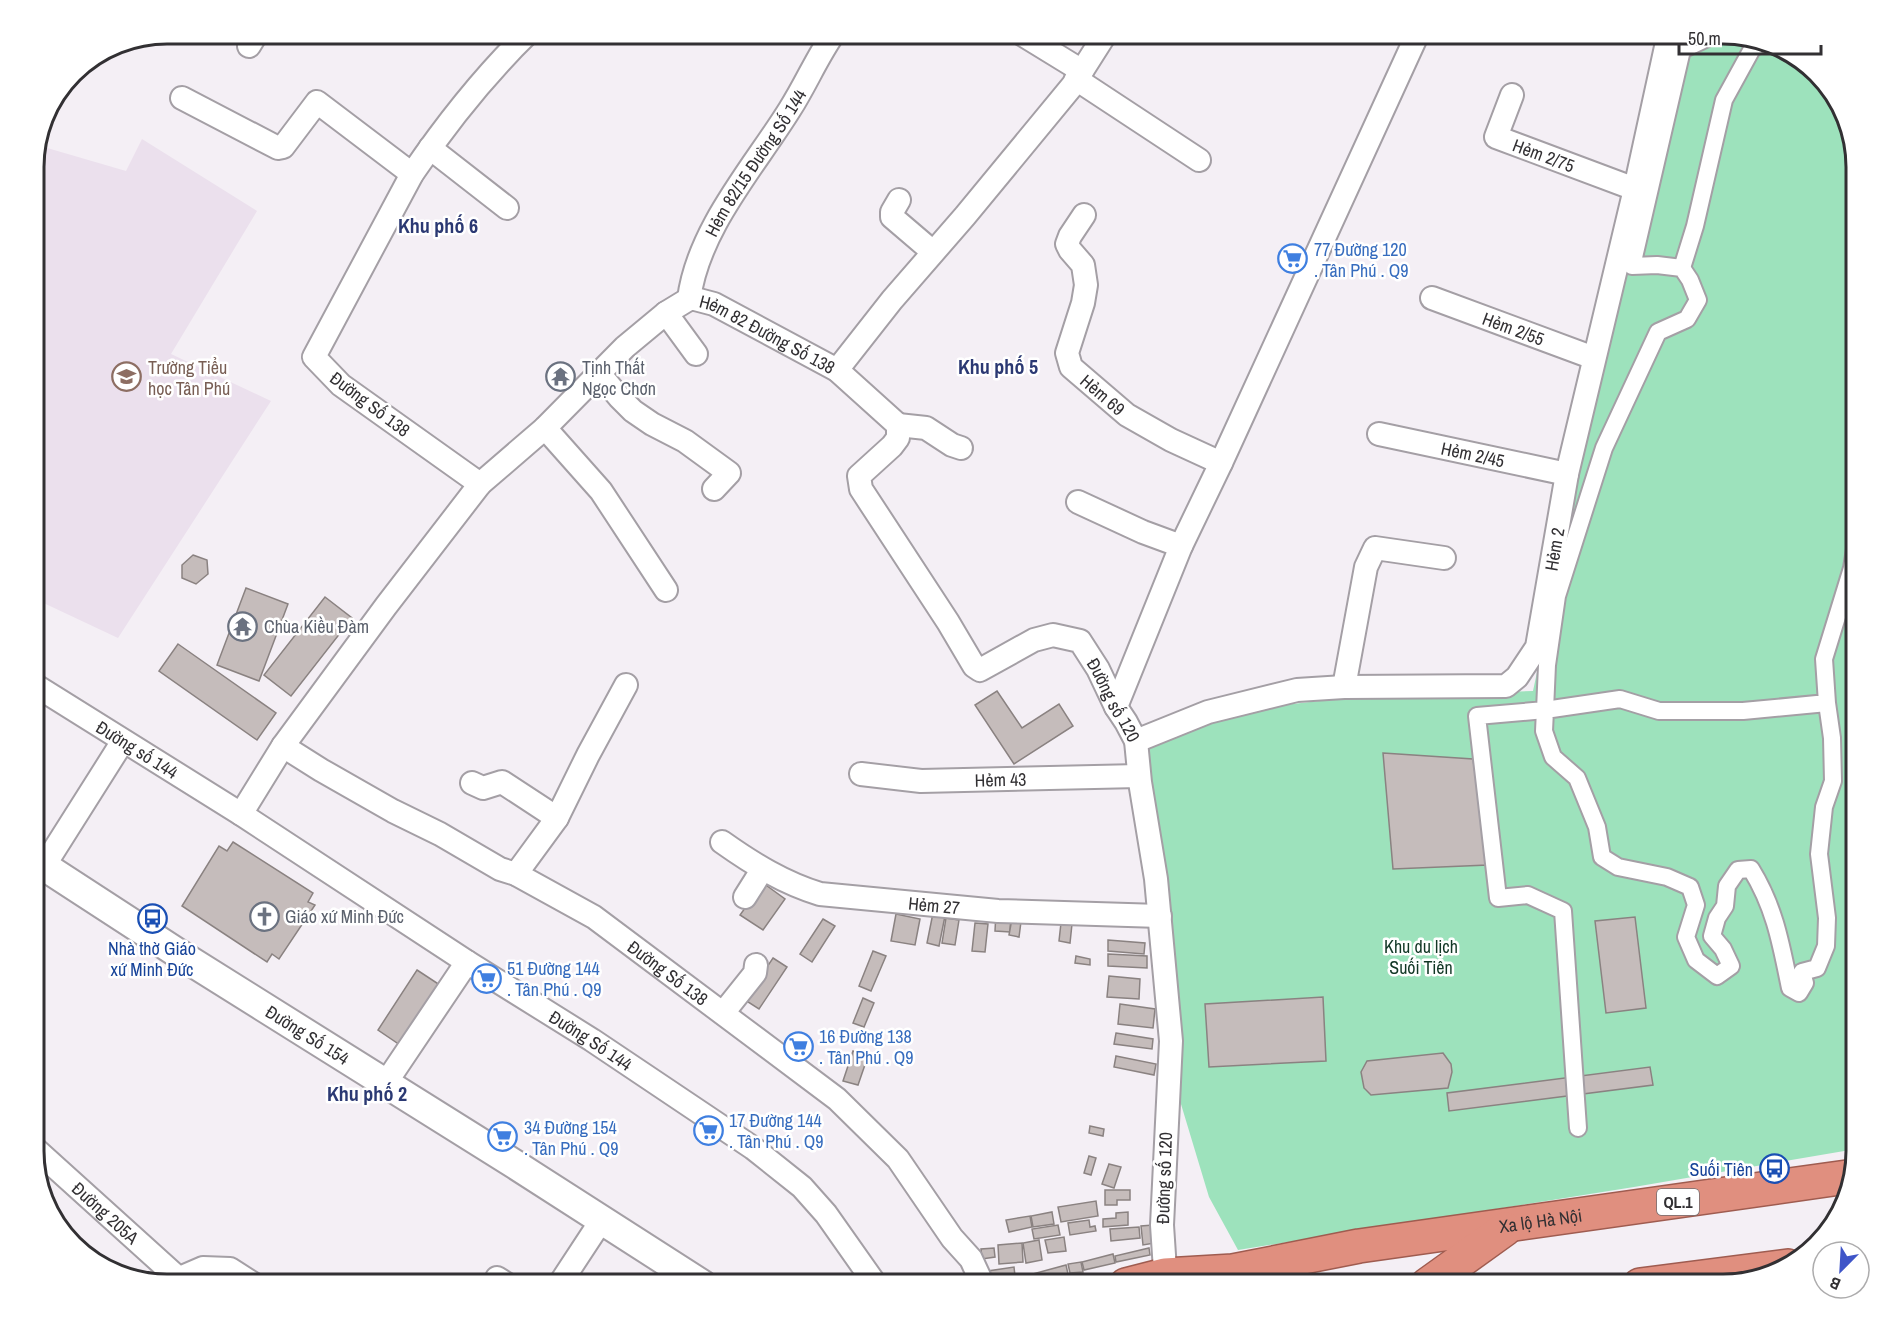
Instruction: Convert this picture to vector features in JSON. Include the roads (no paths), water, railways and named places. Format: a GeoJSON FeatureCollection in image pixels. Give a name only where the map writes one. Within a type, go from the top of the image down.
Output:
{"type":"FeatureCollection","features":[{"type":"Feature","properties":{"kind":"highway","name":"Xa lộ Hà Nội"},"geometry":{"type":"LineString","coordinates":[[1211,1274],[1359,1246],[1842,1178]]}},
{"type":"Feature","properties":{"kind":"highway"},"geometry":{"type":"LineString","coordinates":[[1442,1274],[1509,1226]]}},
{"type":"Feature","properties":{"kind":"highway","name":"Xa lộ Hà Nội"},"geometry":{"type":"LineString","coordinates":[[1226,1274],[1233,1271]]}},
{"type":"Feature","properties":{"kind":"highway"},"geometry":{"type":"LineString","coordinates":[[1729,1274],[1751,1271]]}},
{"type":"Feature","properties":{"kind":"street","name":"Đường Số 138"},"geometry":{"type":"LineString","coordinates":[[480,484],[341,385],[315,357],[412,174],[430,148],[516,44]]}},
{"type":"Feature","properties":{"kind":"street","name":"Hẻm 82/15 Đường Số 144"},"geometry":{"type":"LineString","coordinates":[[689,299],[694,274],[715,225],[741,181],[793,105],[825,44]]}},
{"type":"Feature","properties":{"kind":"street"},"geometry":{"type":"LineString","coordinates":[[1035,44],[1199,160]]}},
{"type":"Feature","properties":{"kind":"street","name":"Hẻm 82 Đường Số 138"},"geometry":{"type":"LineString","coordinates":[[480,484],[545,428],[625,347],[666,313],[689,299],[695,298],[714,304],[837,370],[892,300],[1044,120],[1079,75],[1099,44]]}},
{"type":"Feature","properties":{"kind":"street"},"geometry":{"type":"LineString","coordinates":[[1116,707],[1181,546],[1413,44]]}},
{"type":"Feature","properties":{"kind":"street","name":"Hẻm 2"},"geometry":{"type":"LineString","coordinates":[[1136,741],[1208,712],[1297,690],[1344,687],[1506,686],[1517,677],[1537,647],[1567,474],[1635,189],[1667,44]]}},
{"type":"Feature","properties":{"kind":"street"},"geometry":{"type":"LineString","coordinates":[[1695,44],[1682,50],[1632,266],[1657,265],[1682,268],[1698,300],[1687,320],[1658,332],[1604,448],[1557,596],[1547,665],[1544,730],[1553,757],[1577,778],[1597,827],[1602,857],[1618,867],[1667,877],[1690,887],[1695,905],[1686,937],[1696,960],[1717,976],[1731,966],[1723,949],[1712,936],[1717,918],[1725,906],[1727,886],[1738,870],[1751,870],[1763,888],[1775,918],[1790,988],[1799,993],[1805,983],[1802,972],[1817,968],[1826,946],[1827,918],[1819,854],[1824,807],[1833,781],[1832,738],[1824,659],[1846,588]]}},
{"type":"Feature","properties":{"kind":"street"},"geometry":{"type":"LineString","coordinates":[[1682,268],[1695,226],[1724,100],[1754,48]]}},
{"type":"Feature","properties":{"kind":"street","name":"Hẻm 2/75"},"geometry":{"type":"LineString","coordinates":[[1512,95],[1496,136],[1635,189]]}},
{"type":"Feature","properties":{"kind":"street"},"geometry":{"type":"LineString","coordinates":[[182,98],[278,148],[283,147],[317,102],[412,174]]}},
{"type":"Feature","properties":{"kind":"street"},"geometry":{"type":"LineString","coordinates":[[430,148],[507,208]]}},
{"type":"Feature","properties":{"kind":"street"},"geometry":{"type":"LineString","coordinates":[[898,200],[892,216],[933,252]]}},
{"type":"Feature","properties":{"kind":"street","name":"Hẻm 69"},"geometry":{"type":"LineString","coordinates":[[1084,215],[1067,244],[1083,265],[1086,285],[1068,353],[1071,367],[1127,416],[1171,440],[1221,462]]}},
{"type":"Feature","properties":{"kind":"street","name":"Hẻm 2/55"},"geometry":{"type":"LineString","coordinates":[[1432,298],[1594,358]]}},
{"type":"Feature","properties":{"kind":"street"},"geometry":{"type":"LineString","coordinates":[[666,313],[696,354]]}},
{"type":"Feature","properties":{"kind":"street"},"geometry":{"type":"LineString","coordinates":[[837,370],[898,425],[926,428],[952,445],[961,448]]}},
{"type":"Feature","properties":{"kind":"street"},"geometry":{"type":"LineString","coordinates":[[598,372],[633,411],[685,441],[728,474]]}},
{"type":"Feature","properties":{"kind":"street","name":"Đường số 120"},"geometry":{"type":"LineString","coordinates":[[898,425],[898,438],[892,446],[859,476],[861,489],[974,666],[980,670],[1034,640],[1053,635],[1080,641],[1098,669],[1116,707],[1136,741],[1160,916],[1171,1041],[1161,1225],[1165,1274]]}},
{"type":"Feature","properties":{"kind":"street"},"geometry":{"type":"LineString","coordinates":[[545,428],[601,490],[666,590]]}},
{"type":"Feature","properties":{"kind":"street","name":"Hẻm 2/45"},"geometry":{"type":"LineString","coordinates":[[1379,434],[1567,474]]}},
{"type":"Feature","properties":{"kind":"street"},"geometry":{"type":"LineString","coordinates":[[241,814],[283,746],[386,606],[480,484]]}},
{"type":"Feature","properties":{"kind":"street"},"geometry":{"type":"LineString","coordinates":[[1078,501],[1134,528],[1181,546]]}},
{"type":"Feature","properties":{"kind":"street"},"geometry":{"type":"LineString","coordinates":[[1344,687],[1366,567],[1376,548],[1444,558]]}},
{"type":"Feature","properties":{"kind":"street"},"geometry":{"type":"LineString","coordinates":[[516,874],[557,818],[626,685]]}},
{"type":"Feature","properties":{"kind":"street","name":"Đường số 144"},"geometry":{"type":"LineString","coordinates":[[44,691],[241,814]]}},
{"type":"Feature","properties":{"kind":"street"},"geometry":{"type":"LineString","coordinates":[[1578,1128],[1563,911],[1528,895],[1498,898],[1477,716],[1545,710],[1620,699],[1659,711],[1743,711],[1827,703]]}},
{"type":"Feature","properties":{"kind":"street"},"geometry":{"type":"LineString","coordinates":[[44,856],[123,741]]}},
{"type":"Feature","properties":{"kind":"street","name":"Đường Số 138"},"geometry":{"type":"LineString","coordinates":[[283,746],[393,811],[594,917],[837,1099],[898,1159],[952,1238],[971,1259],[978,1274]]}},
{"type":"Feature","properties":{"kind":"street","name":"Hẻm 43"},"geometry":{"type":"LineString","coordinates":[[861,774],[921,781],[1139,776]]}},
{"type":"Feature","properties":{"kind":"street"},"geometry":{"type":"LineString","coordinates":[[472,783],[483,788],[502,782],[557,818]]}},
{"type":"Feature","properties":{"kind":"street","name":"Đường Số 144"},"geometry":{"type":"LineString","coordinates":[[241,814],[467,962],[610,1052],[753,1148],[802,1187],[826,1214],[868,1274]]}},
{"type":"Feature","properties":{"kind":"street","name":"Hẻm 27"},"geometry":{"type":"LineString","coordinates":[[722,842],[762,870],[797,887],[829,896],[998,910],[1160,916]]}},
{"type":"Feature","properties":{"kind":"street","name":"Đường Số 154"},"geometry":{"type":"LineString","coordinates":[[44,866],[685,1274]]}},
{"type":"Feature","properties":{"kind":"street"},"geometry":{"type":"LineString","coordinates":[[745,897],[762,870]]}},
{"type":"Feature","properties":{"kind":"street"},"geometry":{"type":"LineString","coordinates":[[385,1084],[467,962]]}},
{"type":"Feature","properties":{"kind":"street"},"geometry":{"type":"LineString","coordinates":[[723,1013],[755,973],[756,965]]}},
{"type":"Feature","properties":{"kind":"street","name":"Đường 205A"},"geometry":{"type":"LineString","coordinates":[[44,1158],[164,1274]]}},
{"type":"Feature","properties":{"kind":"street"},"geometry":{"type":"LineString","coordinates":[[567,1274],[601,1221]]}},
{"type":"Feature","properties":{"kind":"street"},"geometry":{"type":"LineString","coordinates":[[188,1274],[203,1268],[231,1269],[238,1274]]}},
{"type":"Feature","properties":{"kind":"place","name":"77 Đường 120 . Tân Phú . Q9"},"geometry":{"type":"Point","coordinates":[1293,259]}},
{"type":"Feature","properties":{"kind":"place","name":"Trường Tiểu học Tân Phú"},"geometry":{"type":"Point","coordinates":[127,377]}},
{"type":"Feature","properties":{"kind":"place","name":"Tịnh Thất Ngọc Chơn"},"geometry":{"type":"Point","coordinates":[561,377]}},
{"type":"Feature","properties":{"kind":"place","name":"Chùa Kiều Đàm"},"geometry":{"type":"Point","coordinates":[243,626]}},
{"type":"Feature","properties":{"kind":"place","name":"Giáo xứ Minh Đức"},"geometry":{"type":"Point","coordinates":[264,916]}},
{"type":"Feature","properties":{"kind":"place","name":"Nhà thờ Giáo xứ Minh Đức"},"geometry":{"type":"Point","coordinates":[152,919]}},
{"type":"Feature","properties":{"kind":"place","name":"51 Đường 144 . Tân Phú . Q9"},"geometry":{"type":"Point","coordinates":[486,978]}},
{"type":"Feature","properties":{"kind":"place","name":"16 Đường 138 . Tân Phú . Q9"},"geometry":{"type":"Point","coordinates":[798,1046]}},
{"type":"Feature","properties":{"kind":"place","name":"17 Đường 144 . Tân Phú . Q9"},"geometry":{"type":"Point","coordinates":[708,1130]}},
{"type":"Feature","properties":{"kind":"place","name":"34 Đường 154 . Tân Phú . Q9"},"geometry":{"type":"Point","coordinates":[503,1137]}},
{"type":"Feature","properties":{"kind":"place","name":"Suối Tiên"},"geometry":{"type":"Point","coordinates":[1774,1169]}},
{"type":"Feature","properties":{"kind":"district","name":"Khu phố 6"},"geometry":{"type":"Point","coordinates":[438,225]}},
{"type":"Feature","properties":{"kind":"district","name":"Khu phố 5"},"geometry":{"type":"Point","coordinates":[998,366]}},
{"type":"Feature","properties":{"kind":"district","name":"Khu phố 2"},"geometry":{"type":"Point","coordinates":[367,1093]}},
{"type":"Feature","properties":{"kind":"park label","name":"Khu du lịch Suối Tiên"},"geometry":{"type":"Point","coordinates":[1421,956]}}]}
